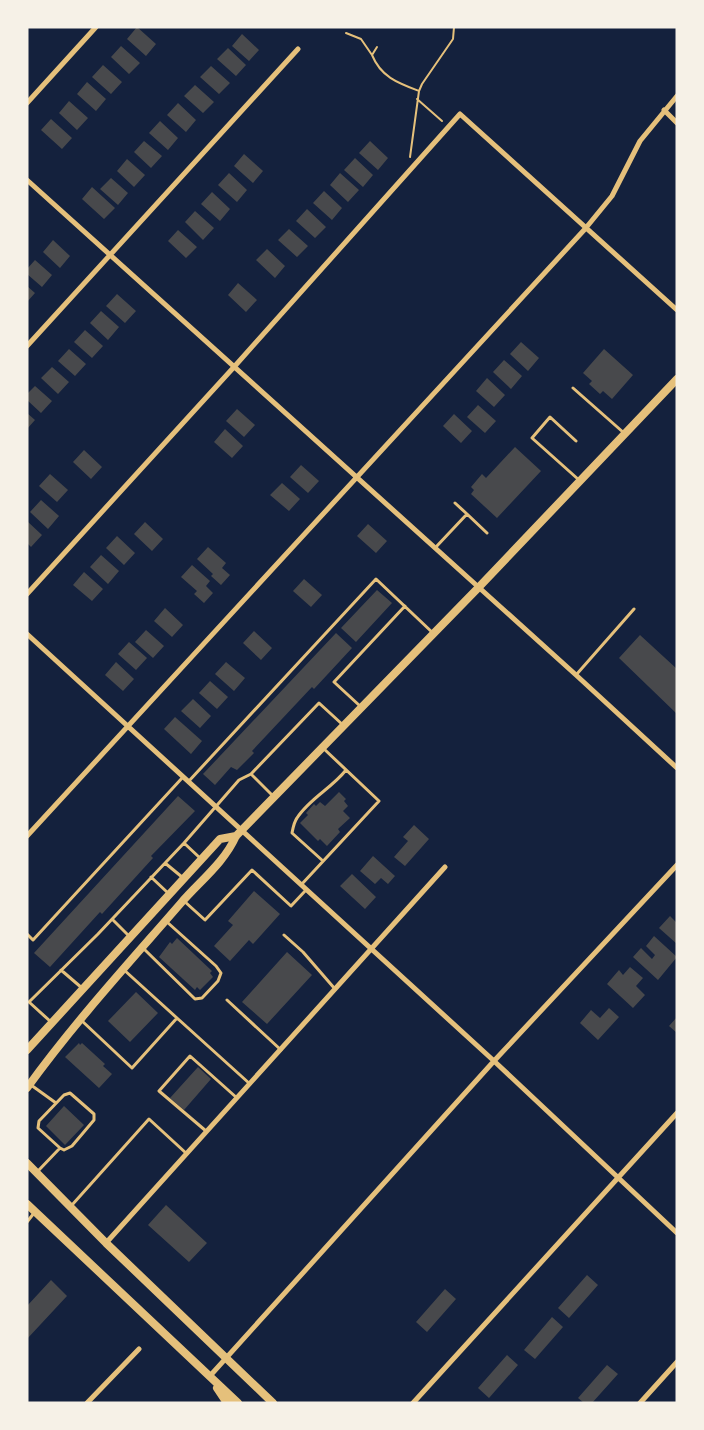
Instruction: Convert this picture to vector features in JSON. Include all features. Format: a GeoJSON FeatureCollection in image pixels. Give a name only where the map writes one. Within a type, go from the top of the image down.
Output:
{"type":"FeatureCollection","features":[{"type":"Feature","properties":{"kind":"main road"},"geometry":{"type":"LineString","coordinates":[[28,1086],[80,1019],[183,900],[229,852],[239,834],[677,380]]}},
{"type":"Feature","properties":{"kind":"main road"},"geometry":{"type":"LineString","coordinates":[[27,1050],[220,839],[239,834]]}},
{"type":"Feature","properties":{"kind":"main road"},"geometry":{"type":"LineString","coordinates":[[27,1163],[106,1243],[273,1403]]}},
{"type":"Feature","properties":{"kind":"main road"},"geometry":{"type":"LineString","coordinates":[[27,1204],[238,1403]]}},
{"type":"Feature","properties":{"kind":"main road"},"geometry":{"type":"LineString","coordinates":[[209,1377],[227,1403]]}},
{"type":"Feature","properties":{"kind":"street"},"geometry":{"type":"LineString","coordinates":[[27,103],[96,27]]}},
{"type":"Feature","properties":{"kind":"street"},"geometry":{"type":"LineString","coordinates":[[27,346],[298,49]]}},
{"type":"Feature","properties":{"kind":"street"},"geometry":{"type":"LineString","coordinates":[[27,836],[585,229],[612,196],[640,141],[677,96]]}},
{"type":"Feature","properties":{"kind":"street"},"geometry":{"type":"LineString","coordinates":[[664,110],[677,123]]}},
{"type":"Feature","properties":{"kind":"street"},"geometry":{"type":"LineString","coordinates":[[27,594],[460,114],[677,310]]}},
{"type":"Feature","properties":{"kind":"street"},"geometry":{"type":"LineString","coordinates":[[27,180],[677,768]]}},
{"type":"Feature","properties":{"kind":"street"},"geometry":{"type":"LineString","coordinates":[[27,634],[215,806],[239,834],[372,949],[677,1233]]}},
{"type":"Feature","properties":{"kind":"street"},"geometry":{"type":"LineString","coordinates":[[209,1377],[494,1061],[677,865]]}},
{"type":"Feature","properties":{"kind":"street"},"geometry":{"type":"LineString","coordinates":[[106,1243],[445,867]]}},
{"type":"Feature","properties":{"kind":"street"},"geometry":{"type":"LineString","coordinates":[[413,1403],[677,1113]]}},
{"type":"Feature","properties":{"kind":"street"},"geometry":{"type":"LineString","coordinates":[[87,1403],[139,1348]]}},
{"type":"Feature","properties":{"kind":"street"},"geometry":{"type":"LineString","coordinates":[[640,1403],[677,1362]]}},
{"type":"Feature","properties":{"kind":"lane"},"geometry":{"type":"LineString","coordinates":[[573,388],[625,434]]}},
{"type":"Feature","properties":{"kind":"lane"},"geometry":{"type":"LineString","coordinates":[[576,441],[550,417],[532,438],[580,481]]}},
{"type":"Feature","properties":{"kind":"lane"},"geometry":{"type":"LineString","coordinates":[[455,502],[487,532]]}},
{"type":"Feature","properties":{"kind":"lane"},"geometry":{"type":"LineString","coordinates":[[435,548],[467,514]]}},
{"type":"Feature","properties":{"kind":"lane"},"geometry":{"type":"LineString","coordinates":[[27,934],[33,940],[376,579],[434,634]]}},
{"type":"Feature","properties":{"kind":"lane"},"geometry":{"type":"LineString","coordinates":[[362,708],[334,682],[405,606]]}},
{"type":"Feature","properties":{"kind":"lane"},"geometry":{"type":"LineString","coordinates":[[576,675],[634,609]]}},
{"type":"Feature","properties":{"kind":"lane"},"geometry":{"type":"LineString","coordinates":[[51,1022],[28,1003],[206,820],[238,780],[251,774],[320,703],[344,727]]}},
{"type":"Feature","properties":{"kind":"lane"},"geometry":{"type":"LineString","coordinates":[[183,900],[206,920],[252,870],[291,906],[323,861],[379,801],[324,748]]}},
{"type":"Feature","properties":{"kind":"lane"},"geometry":{"type":"LineString","coordinates":[[323,861],[292,832],[296,819],[346,770]]}},
{"type":"Feature","properties":{"kind":"lane"},"geometry":{"type":"LineString","coordinates":[[251,774],[275,798]]}},
{"type":"Feature","properties":{"kind":"lane"},"geometry":{"type":"LineString","coordinates":[[184,843],[201,859]]}},
{"type":"Feature","properties":{"kind":"lane"},"geometry":{"type":"LineString","coordinates":[[165,863],[184,879]]}},
{"type":"Feature","properties":{"kind":"lane"},"geometry":{"type":"LineString","coordinates":[[151,877],[170,894]]}},
{"type":"Feature","properties":{"kind":"lane"},"geometry":{"type":"LineString","coordinates":[[112,919],[129,936]]}},
{"type":"Feature","properties":{"kind":"lane"},"geometry":{"type":"LineString","coordinates":[[142,948],[195,999],[202,998],[218,981],[221,973],[216,966],[166,921]]}},
{"type":"Feature","properties":{"kind":"lane"},"geometry":{"type":"LineString","coordinates":[[284,935],[303,952],[335,989]]}},
{"type":"Feature","properties":{"kind":"lane"},"geometry":{"type":"LineString","coordinates":[[123,969],[250,1084]]}},
{"type":"Feature","properties":{"kind":"lane"},"geometry":{"type":"LineString","coordinates":[[62,970],[82,988]]}},
{"type":"Feature","properties":{"kind":"lane"},"geometry":{"type":"LineString","coordinates":[[227,1000],[281,1050]]}},
{"type":"Feature","properties":{"kind":"lane"},"geometry":{"type":"LineString","coordinates":[[80,1019],[132,1068],[177,1018]]}},
{"type":"Feature","properties":{"kind":"lane"},"geometry":{"type":"LineString","coordinates":[[207,1132],[159,1091],[190,1056],[237,1098]]}},
{"type":"Feature","properties":{"kind":"lane"},"geometry":{"type":"LineString","coordinates":[[28,1086],[56,1103]]}},
{"type":"Feature","properties":{"kind":"lane"},"geometry":{"type":"LineString","coordinates":[[70,1094],[94,1114],[94,1120],[72,1146],[64,1150],[60,1148],[38,1128],[39,1121],[64,1095],[70,1094]]}},
{"type":"Feature","properties":{"kind":"lane"},"geometry":{"type":"LineString","coordinates":[[71,1207],[149,1119],[187,1154]]}},
{"type":"Feature","properties":{"kind":"lane"},"geometry":{"type":"LineString","coordinates":[[37,1173],[60,1148]]}},
{"type":"Feature","properties":{"kind":"lane"},"geometry":{"type":"LineString","coordinates":[[27,1222],[35,1211]]}},
{"type":"Feature","properties":{"kind":"path"},"geometry":{"type":"LineString","coordinates":[[410,157],[419,91],[453,39],[454,27]]}},
{"type":"Feature","properties":{"kind":"path"},"geometry":{"type":"LineString","coordinates":[[346,33],[361,39],[382,72],[389,78],[419,91]]}},
{"type":"Feature","properties":{"kind":"path"},"geometry":{"type":"LineString","coordinates":[[372,54],[376,47]]}},
{"type":"Feature","properties":{"kind":"path"},"geometry":{"type":"LineString","coordinates":[[417,99],[442,121]]}},
{"type":"Feature","properties":{"kind":"building"},"geometry":{"type":"Polygon","coordinates":[[[137,27],[156,44],[146,56],[127,39],[137,27]]]}},
{"type":"Feature","properties":{"kind":"building"},"geometry":{"type":"Polygon","coordinates":[[[242,34],[259,50],[249,61],[232,46],[242,34]]]}},
{"type":"Feature","properties":{"kind":"building"},"geometry":{"type":"Polygon","coordinates":[[[121,46],[140,63],[129,74],[111,57],[121,46]]]}},
{"type":"Feature","properties":{"kind":"building"},"geometry":{"type":"Polygon","coordinates":[[[228,48],[246,65],[236,76],[217,59],[228,48]]]}},
{"type":"Feature","properties":{"kind":"building"},"geometry":{"type":"Polygon","coordinates":[[[103,65],[122,82],[111,94],[92,77],[103,65]]]}},
{"type":"Feature","properties":{"kind":"building"},"geometry":{"type":"Polygon","coordinates":[[[211,66],[230,83],[219,94],[200,77],[211,66]]]}},
{"type":"Feature","properties":{"kind":"building"},"geometry":{"type":"Polygon","coordinates":[[[87,82],[106,99],[96,111],[77,94],[87,82]]]}},
{"type":"Feature","properties":{"kind":"building"},"geometry":{"type":"Polygon","coordinates":[[[195,85],[214,102],[203,113],[184,96],[195,85]]]}},
{"type":"Feature","properties":{"kind":"building"},"geometry":{"type":"Polygon","coordinates":[[[69,101],[88,118],[77,130],[59,113],[69,101]]]}},
{"type":"Feature","properties":{"kind":"building"},"geometry":{"type":"Polygon","coordinates":[[[178,103],[196,120],[186,132],[167,115],[178,103]]]}},
{"type":"Feature","properties":{"kind":"building"},"geometry":{"type":"Polygon","coordinates":[[[51,119],[72,138],[62,149],[41,130],[51,119]]]}},
{"type":"Feature","properties":{"kind":"building"},"geometry":{"type":"Polygon","coordinates":[[[160,121],[178,138],[168,150],[149,133],[160,121]]]}},
{"type":"Feature","properties":{"kind":"building"},"geometry":{"type":"Polygon","coordinates":[[[144,141],[162,156],[151,168],[134,152],[144,141]]]}},
{"type":"Feature","properties":{"kind":"building"},"geometry":{"type":"Polygon","coordinates":[[[370,141],[388,158],[378,170],[359,153],[370,141]]]}},
{"type":"Feature","properties":{"kind":"building"},"geometry":{"type":"Polygon","coordinates":[[[244,154],[263,171],[253,183],[234,166],[244,154]]]}},
{"type":"Feature","properties":{"kind":"building"},"geometry":{"type":"Polygon","coordinates":[[[355,158],[373,175],[363,187],[344,170],[355,158]]]}},
{"type":"Feature","properties":{"kind":"building"},"geometry":{"type":"Polygon","coordinates":[[[127,159],[145,175],[134,187],[117,171],[127,159]]]}},
{"type":"Feature","properties":{"kind":"building"},"geometry":{"type":"Polygon","coordinates":[[[229,173],[247,190],[237,202],[218,185],[229,173]]]}},
{"type":"Feature","properties":{"kind":"building"},"geometry":{"type":"Polygon","coordinates":[[[340,173],[359,190],[348,202],[330,185],[340,173]]]}},
{"type":"Feature","properties":{"kind":"building"},"geometry":{"type":"Polygon","coordinates":[[[111,178],[128,193],[118,205],[100,189],[111,178]]]}},
{"type":"Feature","properties":{"kind":"building"},"geometry":{"type":"Polygon","coordinates":[[[92,187],[115,208],[104,219],[82,199],[92,187]]]}},
{"type":"Feature","properties":{"kind":"building"},"geometry":{"type":"Polygon","coordinates":[[[324,191],[342,208],[332,220],[313,203],[324,191]]]}},
{"type":"Feature","properties":{"kind":"building"},"geometry":{"type":"Polygon","coordinates":[[[212,192],[230,209],[220,221],[201,204],[212,192]]]}},
{"type":"Feature","properties":{"kind":"building"},"geometry":{"type":"Polygon","coordinates":[[[307,209],[326,227],[315,238],[296,221],[307,209]]]}},
{"type":"Feature","properties":{"kind":"building"},"geometry":{"type":"Polygon","coordinates":[[[195,211],[214,228],[203,240],[185,222],[195,211]]]}},
{"type":"Feature","properties":{"kind":"building"},"geometry":{"type":"Polygon","coordinates":[[[289,229],[308,246],[297,257],[278,240],[289,229]]]}},
{"type":"Feature","properties":{"kind":"building"},"geometry":{"type":"Polygon","coordinates":[[[178,230],[197,247],[186,258],[168,241],[178,230]]]}},
{"type":"Feature","properties":{"kind":"building"},"geometry":{"type":"Polygon","coordinates":[[[53,240],[70,256],[60,268],[43,252],[53,240]]]}},
{"type":"Feature","properties":{"kind":"building"},"geometry":{"type":"Polygon","coordinates":[[[267,249],[285,266],[275,278],[256,260],[267,249]]]}},
{"type":"Feature","properties":{"kind":"building"},"geometry":{"type":"Polygon","coordinates":[[[35,260],[52,275],[42,287],[27,274],[27,269],[35,260]]]}},
{"type":"Feature","properties":{"kind":"building"},"geometry":{"type":"Polygon","coordinates":[[[238,283],[257,300],[246,312],[228,295],[238,283]]]}},
{"type":"Feature","properties":{"kind":"building"},"geometry":{"type":"Polygon","coordinates":[[[27,286],[35,293],[27,302],[27,286]]]}},
{"type":"Feature","properties":{"kind":"building"},"geometry":{"type":"Polygon","coordinates":[[[117,294],[136,311],[125,323],[106,306],[117,294]]]}},
{"type":"Feature","properties":{"kind":"building"},"geometry":{"type":"Polygon","coordinates":[[[101,311],[119,327],[108,340],[90,323],[101,311]]]}},
{"type":"Feature","properties":{"kind":"building"},"geometry":{"type":"Polygon","coordinates":[[[85,330],[103,346],[92,358],[74,342],[85,330]]]}},
{"type":"Feature","properties":{"kind":"building"},"geometry":{"type":"Polygon","coordinates":[[[521,342],[539,358],[528,371],[510,354],[521,342]]]}},
{"type":"Feature","properties":{"kind":"building"},"geometry":{"type":"Polygon","coordinates":[[[69,349],[86,364],[75,376],[58,361],[69,349]]]}},
{"type":"Feature","properties":{"kind":"building"},"geometry":{"type":"Polygon","coordinates":[[[604,349],[633,375],[612,399],[603,391],[600,394],[589,384],[592,381],[583,373],[604,349]]]}},
{"type":"Feature","properties":{"kind":"building"},"geometry":{"type":"Polygon","coordinates":[[[504,360],[522,376],[511,389],[493,372],[504,360]]]}},
{"type":"Feature","properties":{"kind":"building"},"geometry":{"type":"Polygon","coordinates":[[[52,367],[69,382],[58,394],[41,378],[52,367]]]}},
{"type":"Feature","properties":{"kind":"building"},"geometry":{"type":"Polygon","coordinates":[[[487,378],[505,395],[494,407],[476,391],[487,378]]]}},
{"type":"Feature","properties":{"kind":"building"},"geometry":{"type":"Polygon","coordinates":[[[35,386],[52,401],[41,413],[27,400],[27,394],[35,386]]]}},
{"type":"Feature","properties":{"kind":"building"},"geometry":{"type":"Polygon","coordinates":[[[478,405],[496,421],[485,433],[467,417],[478,405]]]}},
{"type":"Feature","properties":{"kind":"building"},"geometry":{"type":"Polygon","coordinates":[[[237,409],[255,425],[244,437],[226,421],[237,409]]]}},
{"type":"Feature","properties":{"kind":"building"},"geometry":{"type":"Polygon","coordinates":[[[27,413],[35,420],[27,429],[27,413]]]}},
{"type":"Feature","properties":{"kind":"building"},"geometry":{"type":"Polygon","coordinates":[[[454,414],[472,431],[461,443],[443,426],[454,414]]]}},
{"type":"Feature","properties":{"kind":"building"},"geometry":{"type":"Polygon","coordinates":[[[225,429],[243,446],[232,458],[214,442],[225,429]]]}},
{"type":"Feature","properties":{"kind":"building"},"geometry":{"type":"Polygon","coordinates":[[[515,447],[541,471],[497,518],[471,494],[474,490],[471,487],[482,474],[486,478],[515,447]]]}},
{"type":"Feature","properties":{"kind":"building"},"geometry":{"type":"Polygon","coordinates":[[[84,450],[102,467],[91,479],[73,462],[84,450]]]}},
{"type":"Feature","properties":{"kind":"building"},"geometry":{"type":"Polygon","coordinates":[[[301,465],[319,481],[308,493],[290,477],[301,465]]]}},
{"type":"Feature","properties":{"kind":"building"},"geometry":{"type":"Polygon","coordinates":[[[50,474],[68,490],[57,502],[39,486],[50,474]]]}},
{"type":"Feature","properties":{"kind":"building"},"geometry":{"type":"Polygon","coordinates":[[[282,483],[300,499],[289,511],[270,495],[282,483]]]}},
{"type":"Feature","properties":{"kind":"building"},"geometry":{"type":"Polygon","coordinates":[[[41,500],[59,516],[48,529],[30,512],[41,500]]]}},
{"type":"Feature","properties":{"kind":"building"},"geometry":{"type":"Polygon","coordinates":[[[27,521],[42,535],[31,547],[27,543],[27,521]]]}},
{"type":"Feature","properties":{"kind":"building"},"geometry":{"type":"Polygon","coordinates":[[[145,522],[163,539],[152,551],[134,534],[145,522]]]}},
{"type":"Feature","properties":{"kind":"building"},"geometry":{"type":"Polygon","coordinates":[[[368,524],[387,541],[376,553],[357,536],[368,524]]]}},
{"type":"Feature","properties":{"kind":"building"},"geometry":{"type":"Polygon","coordinates":[[[117,536],[135,553],[124,565],[106,548],[117,536]]]}},
{"type":"Feature","properties":{"kind":"building"},"geometry":{"type":"Polygon","coordinates":[[[208,547],[226,563],[222,568],[230,575],[221,585],[197,559],[208,547]]]}},
{"type":"Feature","properties":{"kind":"building"},"geometry":{"type":"Polygon","coordinates":[[[101,555],[119,571],[108,584],[90,567],[101,555]]]}},
{"type":"Feature","properties":{"kind":"building"},"geometry":{"type":"Polygon","coordinates":[[[192,565],[210,581],[206,586],[213,593],[204,603],[194,594],[197,591],[181,577],[192,565]]]}},
{"type":"Feature","properties":{"kind":"building"},"geometry":{"type":"Polygon","coordinates":[[[84,572],[103,589],[92,601],[73,585],[84,572]]]}},
{"type":"Feature","properties":{"kind":"building"},"geometry":{"type":"Polygon","coordinates":[[[304,579],[322,595],[311,607],[293,591],[304,579]]]}},
{"type":"Feature","properties":{"kind":"building"},"geometry":{"type":"Polygon","coordinates":[[[377,590],[392,603],[356,642],[341,628],[377,590]]]}},
{"type":"Feature","properties":{"kind":"building"},"geometry":{"type":"Polygon","coordinates":[[[165,608],[183,625],[172,637],[154,621],[165,608]]]}},
{"type":"Feature","properties":{"kind":"building"},"geometry":{"type":"Polygon","coordinates":[[[146,630],[164,646],[153,658],[135,642],[146,630]]]}},
{"type":"Feature","properties":{"kind":"building"},"geometry":{"type":"Polygon","coordinates":[[[254,631],[272,648],[261,660],[243,643],[254,631]]]}},
{"type":"Feature","properties":{"kind":"building"},"geometry":{"type":"Polygon","coordinates":[[[336,633],[352,648],[314,689],[312,687],[237,770],[231,767],[215,785],[203,774],[336,633]]]}},
{"type":"Feature","properties":{"kind":"building"},"geometry":{"type":"Polygon","coordinates":[[[640,635],[677,669],[677,714],[619,658],[640,635]]]}},
{"type":"Feature","properties":{"kind":"building"},"geometry":{"type":"Polygon","coordinates":[[[129,642],[147,658],[136,670],[118,654],[129,642]]]}},
{"type":"Feature","properties":{"kind":"building"},"geometry":{"type":"Polygon","coordinates":[[[116,662],[134,679],[123,691],[105,675],[116,662]]]}},
{"type":"Feature","properties":{"kind":"building"},"geometry":{"type":"Polygon","coordinates":[[[226,662],[245,678],[234,691],[215,674],[226,662]]]}},
{"type":"Feature","properties":{"kind":"building"},"geometry":{"type":"Polygon","coordinates":[[[210,681],[228,697],[217,709],[199,693],[210,681]]]}},
{"type":"Feature","properties":{"kind":"building"},"geometry":{"type":"Polygon","coordinates":[[[193,699],[211,716],[200,728],[181,711],[193,699]]]}},
{"type":"Feature","properties":{"kind":"building"},"geometry":{"type":"Polygon","coordinates":[[[175,717],[202,741],[191,754],[164,729],[175,717]]]}},
{"type":"Feature","properties":{"kind":"building"},"geometry":{"type":"Polygon","coordinates":[[[339,792],[346,799],[344,801],[348,806],[343,811],[350,818],[338,829],[340,832],[327,846],[320,839],[318,841],[300,823],[314,804],[316,806],[320,802],[325,806],[339,792]]]}},
{"type":"Feature","properties":{"kind":"building"},"geometry":{"type":"Polygon","coordinates":[[[178,796],[195,811],[151,856],[153,858],[102,914],[100,912],[50,967],[34,953],[178,796]]]}},
{"type":"Feature","properties":{"kind":"building"},"geometry":{"type":"Polygon","coordinates":[[[414,825],[429,839],[405,866],[394,857],[408,841],[403,837],[414,825]]]}},
{"type":"Feature","properties":{"kind":"building"},"geometry":{"type":"Polygon","coordinates":[[[373,856],[395,876],[388,884],[381,878],[375,884],[360,871],[373,856]]]}},
{"type":"Feature","properties":{"kind":"building"},"geometry":{"type":"Polygon","coordinates":[[[352,874],[376,897],[365,909],[340,886],[352,874]]]}},
{"type":"Feature","properties":{"kind":"building"},"geometry":{"type":"Polygon","coordinates":[[[254,891],[280,914],[253,944],[249,940],[230,961],[214,946],[233,925],[228,921],[254,891]]]}},
{"type":"Feature","properties":{"kind":"building"},"geometry":{"type":"Polygon","coordinates":[[[670,916],[677,923],[677,944],[659,928],[670,916]]]}},
{"type":"Feature","properties":{"kind":"building"},"geometry":{"type":"Polygon","coordinates":[[[654,936],[677,957],[658,980],[633,957],[641,948],[652,959],[655,955],[646,946],[654,936]]]}},
{"type":"Feature","properties":{"kind":"building"},"geometry":{"type":"Polygon","coordinates":[[[177,938],[212,971],[210,973],[213,977],[200,990],[197,987],[195,990],[159,957],[170,942],[172,944],[177,938]]]}},
{"type":"Feature","properties":{"kind":"building"},"geometry":{"type":"Polygon","coordinates":[[[287,952],[312,975],[267,1024],[242,1002],[287,952]]]}},
{"type":"Feature","properties":{"kind":"building"},"geometry":{"type":"Polygon","coordinates":[[[630,967],[643,978],[636,986],[645,995],[633,1008],[607,984],[619,970],[623,975],[630,967]]]}},
{"type":"Feature","properties":{"kind":"building"},"geometry":{"type":"Polygon","coordinates":[[[136,992],[158,1013],[130,1042],[108,1021],[136,992]]]}},
{"type":"Feature","properties":{"kind":"building"},"geometry":{"type":"Polygon","coordinates":[[[609,1008],[619,1017],[598,1040],[580,1023],[591,1010],[600,1018],[609,1008]]]}},
{"type":"Feature","properties":{"kind":"building"},"geometry":{"type":"Polygon","coordinates":[[[677,1017],[677,1033],[669,1026],[677,1017]]]}},
{"type":"Feature","properties":{"kind":"building"},"geometry":{"type":"Polygon","coordinates":[[[79,1043],[80,1045],[82,1043],[105,1064],[103,1066],[112,1074],[99,1088],[65,1057],[79,1043]]]}},
{"type":"Feature","properties":{"kind":"building"},"geometry":{"type":"Polygon","coordinates":[[[198,1067],[211,1079],[184,1110],[170,1098],[198,1067]]]}},
{"type":"Feature","properties":{"kind":"building"},"geometry":{"type":"Polygon","coordinates":[[[64,1106],[84,1125],[65,1145],[46,1126],[64,1106]]]}},
{"type":"Feature","properties":{"kind":"building"},"geometry":{"type":"Polygon","coordinates":[[[166,1205],[207,1243],[189,1262],[148,1225],[166,1205]]]}},
{"type":"Feature","properties":{"kind":"building"},"geometry":{"type":"Polygon","coordinates":[[[587,1275],[598,1285],[569,1318],[558,1308],[587,1275]]]}},
{"type":"Feature","properties":{"kind":"building"},"geometry":{"type":"Polygon","coordinates":[[[51,1280],[67,1296],[27,1339],[27,1306],[51,1280]]]}},
{"type":"Feature","properties":{"kind":"building"},"geometry":{"type":"Polygon","coordinates":[[[445,1289],[456,1299],[427,1332],[416,1322],[445,1289]]]}},
{"type":"Feature","properties":{"kind":"building"},"geometry":{"type":"Polygon","coordinates":[[[552,1317],[563,1327],[535,1359],[524,1350],[552,1317]]]}},
{"type":"Feature","properties":{"kind":"building"},"geometry":{"type":"Polygon","coordinates":[[[507,1355],[518,1365],[489,1398],[478,1388],[507,1355]]]}},
{"type":"Feature","properties":{"kind":"building"},"geometry":{"type":"Polygon","coordinates":[[[607,1365],[618,1374],[592,1403],[584,1403],[578,1398],[607,1365]]]}}]}
